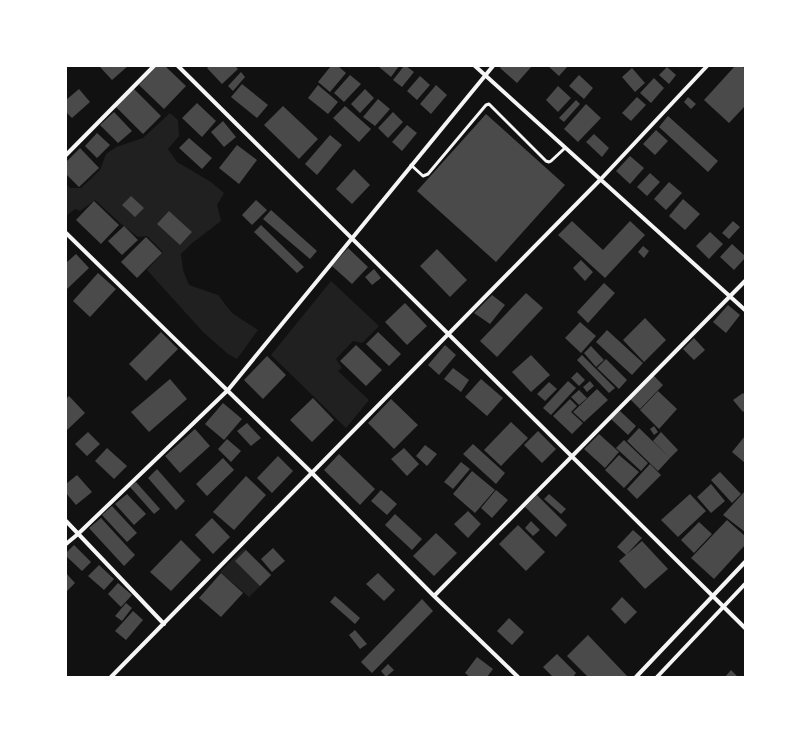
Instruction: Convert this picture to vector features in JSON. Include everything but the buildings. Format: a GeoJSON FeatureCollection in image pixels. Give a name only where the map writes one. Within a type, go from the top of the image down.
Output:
{"type":"FeatureCollection","features":[{"type":"Feature","properties":{"kind":"street"},"geometry":{"type":"LineString","coordinates":[[66,155],[154,66]]}},
{"type":"Feature","properties":{"kind":"street"},"geometry":{"type":"LineString","coordinates":[[178,66],[745,628]]}},
{"type":"Feature","properties":{"kind":"street"},"geometry":{"type":"LineString","coordinates":[[476,66],[745,310]]}},
{"type":"Feature","properties":{"kind":"street"},"geometry":{"type":"LineString","coordinates":[[66,544],[228,390],[493,66]]}},
{"type":"Feature","properties":{"kind":"street"},"geometry":{"type":"LineString","coordinates":[[111,677],[600,180],[707,66]]}},
{"type":"Feature","properties":{"kind":"street"},"geometry":{"type":"LineString","coordinates":[[66,233],[228,390],[434,596],[518,677]]}},
{"type":"Feature","properties":{"kind":"street"},"geometry":{"type":"LineString","coordinates":[[434,596],[745,281]]}},
{"type":"Feature","properties":{"kind":"street"},"geometry":{"type":"LineString","coordinates":[[66,521],[164,624]]}},
{"type":"Feature","properties":{"kind":"street"},"geometry":{"type":"LineString","coordinates":[[636,677],[745,562]]}},
{"type":"Feature","properties":{"kind":"street"},"geometry":{"type":"LineString","coordinates":[[657,677],[745,584]]}},
{"type":"Feature","properties":{"kind":"lane"},"geometry":{"type":"LineString","coordinates":[[411,165],[423,176],[428,174],[486,104],[489,104],[546,161],[551,161],[565,148]]}},
{"type":"Feature","properties":{"kind":"shaded area"},"geometry":{"type":"Polygon","coordinates":[[[170,113],[178,120],[179,136],[168,149],[177,162],[211,182],[224,193],[217,205],[221,221],[191,244],[181,254],[183,270],[189,285],[218,295],[232,313],[258,330],[237,359],[228,354],[203,332],[147,270],[163,252],[147,236],[138,237],[95,200],[80,211],[75,209],[66,216],[66,184],[70,188],[81,188],[100,170],[106,154],[116,147],[143,138],[170,113]]]}},
{"type":"Feature","properties":{"kind":"shaded area"},"geometry":{"type":"Polygon","coordinates":[[[331,281],[379,326],[362,343],[353,341],[336,359],[342,368],[338,371],[369,400],[346,428],[271,355],[331,281]]]}},
{"type":"Feature","properties":{"kind":"shaded area"},"geometry":{"type":"Polygon","coordinates":[[[244,548],[271,575],[249,597],[220,572],[244,548]]]}}]}
